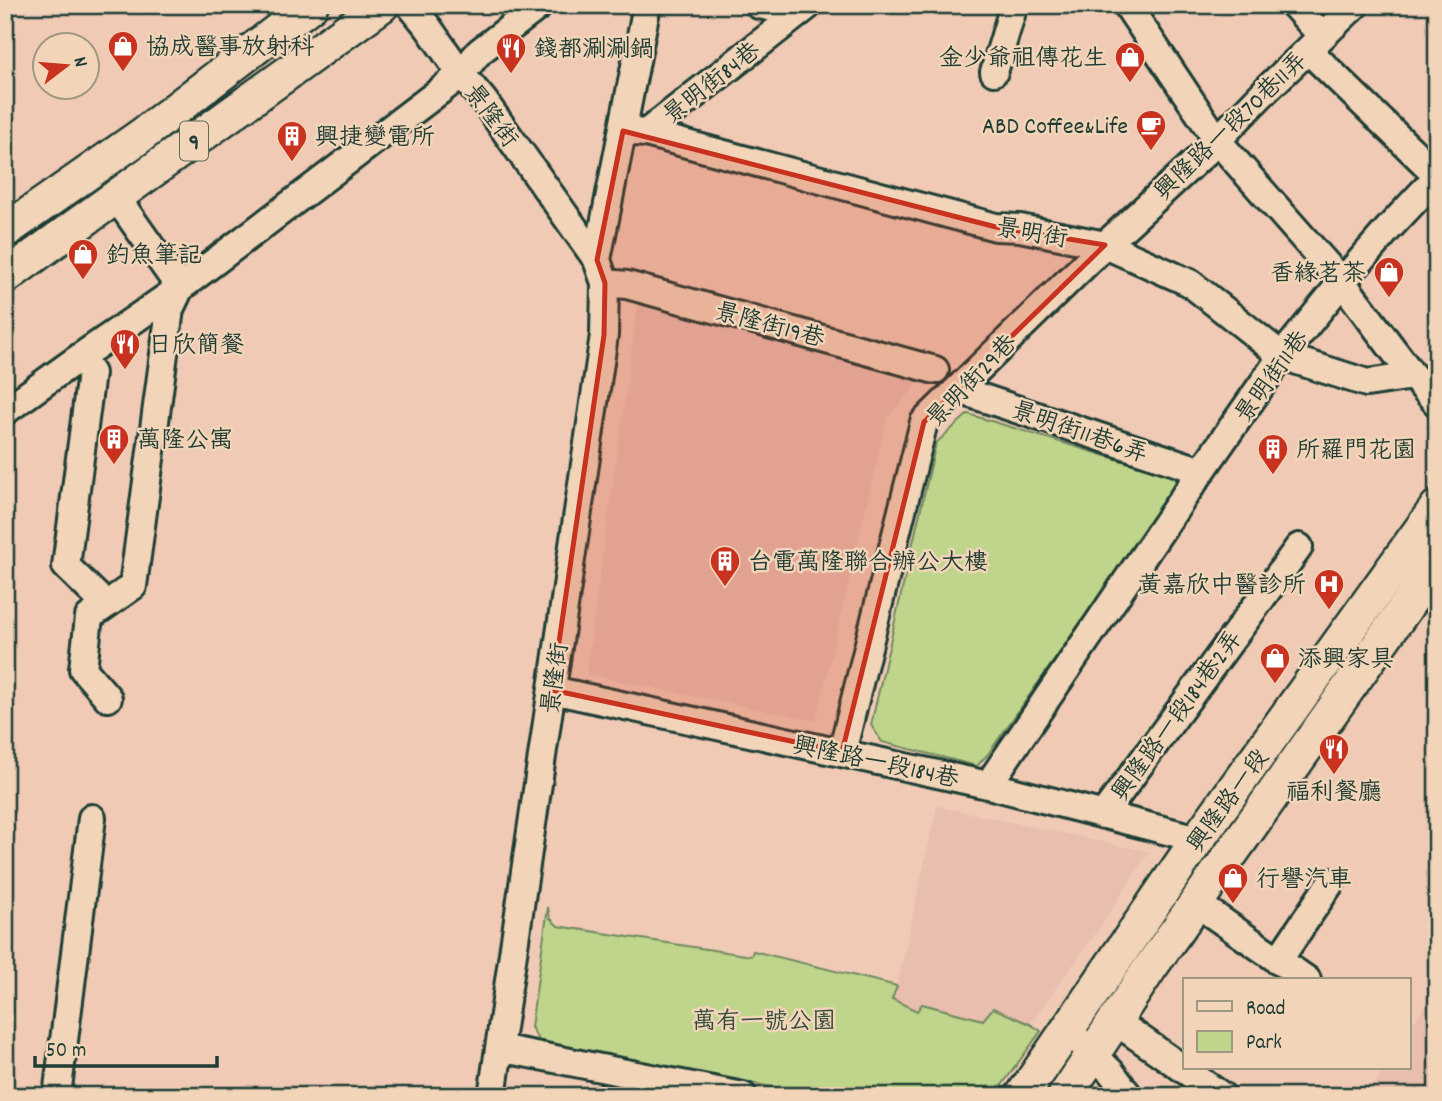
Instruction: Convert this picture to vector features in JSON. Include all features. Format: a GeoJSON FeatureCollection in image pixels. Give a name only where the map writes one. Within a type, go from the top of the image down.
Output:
{"type":"FeatureCollection","features":[{"type":"Feature","properties":{"kind":"main road","name":"9"},"geometry":{"type":"LineString","coordinates":[[5,231],[142,135],[310,5]]}},
{"type":"Feature","properties":{"kind":"main road","name":"9"},"geometry":{"type":"LineString","coordinates":[[5,277],[382,5]]}},
{"type":"Feature","properties":{"kind":"main road","name":"興隆路一段"},"geometry":{"type":"LineString","coordinates":[[1021,1096],[1198,839],[1437,507]]}},
{"type":"Feature","properties":{"kind":"main road","name":"興隆路一段"},"geometry":{"type":"LineString","coordinates":[[1065,1096],[1150,968],[1437,563]]}},
{"type":"Feature","properties":{"kind":"street","name":"景隆街"},"geometry":{"type":"LineString","coordinates":[[410,5],[484,101],[601,272]]}},
{"type":"Feature","properties":{"kind":"street"},"geometry":{"type":"LineString","coordinates":[[5,411],[180,288],[461,74],[479,52],[540,5]]}},
{"type":"Feature","properties":{"kind":"street","name":"景隆街"},"geometry":{"type":"LineString","coordinates":[[492,1096],[604,335],[601,272],[635,132],[647,5]]}},
{"type":"Feature","properties":{"kind":"street"},"geometry":{"type":"LineString","coordinates":[[759,5],[804,9]]}},
{"type":"Feature","properties":{"kind":"street"},"geometry":{"type":"LineString","coordinates":[[994,72],[1014,5]]}},
{"type":"Feature","properties":{"kind":"street"},"geometry":{"type":"LineString","coordinates":[[1294,5],[1315,43],[1437,176]]}},
{"type":"Feature","properties":{"kind":"street","name":"興隆路一段70巷11弄"},"geometry":{"type":"LineString","coordinates":[[1105,245],[1217,140],[1354,5]]}},
{"type":"Feature","properties":{"kind":"street","name":"景明街84巷"},"geometry":{"type":"LineString","coordinates":[[635,132],[804,9]]}},
{"type":"Feature","properties":{"kind":"street"},"geometry":{"type":"LineString","coordinates":[[1133,9],[1217,140],[1342,282],[1413,376],[1437,403]]}},
{"type":"Feature","properties":{"kind":"street","name":"景明街"},"geometry":{"type":"LineString","coordinates":[[635,132],[996,227],[1020,228],[1105,245],[1190,283],[1282,356],[1367,383],[1413,376]]}},
{"type":"Feature","properties":{"kind":"street","name":"景明街11巷"},"geometry":{"type":"LineString","coordinates":[[989,785],[1282,356],[1342,282],[1437,176]]}},
{"type":"Feature","properties":{"kind":"street"},"geometry":{"type":"LineString","coordinates":[[116,197],[180,288]]}},
{"type":"Feature","properties":{"kind":"street","name":"景明街29巷"},"geometry":{"type":"LineString","coordinates":[[842,752],[924,422],[1105,245]]}},
{"type":"Feature","properties":{"kind":"street","name":"景隆街19巷"},"geometry":{"type":"LineString","coordinates":[[601,272],[628,285],[935,370]]}},
{"type":"Feature","properties":{"kind":"street"},"geometry":{"type":"LineString","coordinates":[[108,698],[83,669],[89,617],[133,586],[170,309],[180,288]]}},
{"type":"Feature","properties":{"kind":"street"},"geometry":{"type":"LineString","coordinates":[[80,357],[91,373],[66,566],[106,605]]}},
{"type":"Feature","properties":{"kind":"street","name":"景明街11巷6弄"},"geometry":{"type":"LineString","coordinates":[[959,390],[1202,471]]}},
{"type":"Feature","properties":{"kind":"street","name":"興隆路一段184巷2弄"},"geometry":{"type":"LineString","coordinates":[[1103,815],[1299,547]]}},
{"type":"Feature","properties":{"kind":"street","name":"興隆路一段184巷"},"geometry":{"type":"LineString","coordinates":[[552,690],[989,785],[1198,839]]}},
{"type":"Feature","properties":{"kind":"street"},"geometry":{"type":"LineString","coordinates":[[57,1096],[92,817]]}},
{"type":"Feature","properties":{"kind":"street"},"geometry":{"type":"LineString","coordinates":[[1278,961],[1331,882]]}},
{"type":"Feature","properties":{"kind":"street"},"geometry":{"type":"LineString","coordinates":[[1196,903],[1304,978]]}},
{"type":"Feature","properties":{"kind":"street"},"geometry":{"type":"LineString","coordinates":[[1115,1021],[1183,1069]]}},
{"type":"Feature","properties":{"kind":"street"},"geometry":{"type":"LineString","coordinates":[[1068,1030],[1111,1072],[1129,1096]]}},
{"type":"Feature","properties":{"kind":"street"},"geometry":{"type":"LineString","coordinates":[[499,1048],[655,1087],[743,1096]]}},
{"type":"Feature","properties":{"kind":"street"},"geometry":{"type":"LineString","coordinates":[[1185,1070],[1222,1096]]}},
{"type":"Feature","properties":{"kind":"highlighted area"},"geometry":{"type":"Polygon","coordinates":[[[623,131],[996,227],[1105,245],[924,422],[842,752],[552,690],[604,335],[605,283],[597,260],[623,131]]]}},
{"type":"Feature","properties":{"kind":"shaded area"},"geometry":{"type":"Polygon","coordinates":[[[638,304],[918,383],[887,418],[816,721],[586,674],[638,304]]]}},
{"type":"Feature","properties":{"kind":"shaded area"},"geometry":{"type":"Polygon","coordinates":[[[937,806],[1149,852],[1097,932],[1030,1024],[993,1009],[983,1020],[922,1004],[918,1012],[892,999],[937,806]]]}},
{"type":"Feature","properties":{"kind":"shaded area"},"geometry":{"type":"Polygon","coordinates":[[[1437,986],[1437,1096],[1367,1096],[1384,1070],[1410,1070],[1410,1028],[1437,986]]]}},
{"type":"Feature","properties":{"kind":"green space"},"geometry":{"type":"Polygon","coordinates":[[[968,414],[1175,477],[1177,486],[977,766],[882,742],[871,725],[936,443],[968,414]]]}},
{"type":"Feature","properties":{"kind":"green space","name":"萬有一號公園"},"geometry":{"type":"Polygon","coordinates":[[[548,907],[550,918],[558,926],[751,956],[753,951],[897,986],[892,999],[917,1011],[922,1004],[983,1020],[993,1008],[1041,1031],[994,1096],[817,1096],[539,1041],[531,1027],[548,907]]]}},
{"type":"Feature","properties":{"kind":"place","name":"協成醫事放射科"},"geometry":{"type":"Point","coordinates":[123,73]}},
{"type":"Feature","properties":{"kind":"place","name":"錢都涮涮鍋"},"geometry":{"type":"Point","coordinates":[511,75]}},
{"type":"Feature","properties":{"kind":"place","name":"金少爺祖傳花生"},"geometry":{"type":"Point","coordinates":[1130,84]}},
{"type":"Feature","properties":{"kind":"place","name":"ABD Coffee&Life"},"geometry":{"type":"Point","coordinates":[1151,152]}},
{"type":"Feature","properties":{"kind":"place","name":"興捷變電所"},"geometry":{"type":"Point","coordinates":[292,163]}},
{"type":"Feature","properties":{"kind":"place","name":"釣魚筆記"},"geometry":{"type":"Point","coordinates":[83,281]}},
{"type":"Feature","properties":{"kind":"place","name":"香緣茗茶"},"geometry":{"type":"Point","coordinates":[1389,299]}},
{"type":"Feature","properties":{"kind":"place","name":"日欣簡餐"},"geometry":{"type":"Point","coordinates":[125,371]}},
{"type":"Feature","properties":{"kind":"place","name":"萬隆公寓"},"geometry":{"type":"Point","coordinates":[114,466]}},
{"type":"Feature","properties":{"kind":"place","name":"所羅門花園"},"geometry":{"type":"Point","coordinates":[1273,476]}},
{"type":"Feature","properties":{"kind":"place","name":"台電萬隆聯合辦公大樓"},"geometry":{"type":"Point","coordinates":[725,588]}},
{"type":"Feature","properties":{"kind":"place","name":"黃嘉欣中醫診所"},"geometry":{"type":"Point","coordinates":[1329,611]}},
{"type":"Feature","properties":{"kind":"place","name":"添興家具"},"geometry":{"type":"Point","coordinates":[1275,685]}},
{"type":"Feature","properties":{"kind":"place","name":"福利餐廳"},"geometry":{"type":"Point","coordinates":[1334,776]}},
{"type":"Feature","properties":{"kind":"place","name":"行譽汽車"},"geometry":{"type":"Point","coordinates":[1233,905]}}]}
